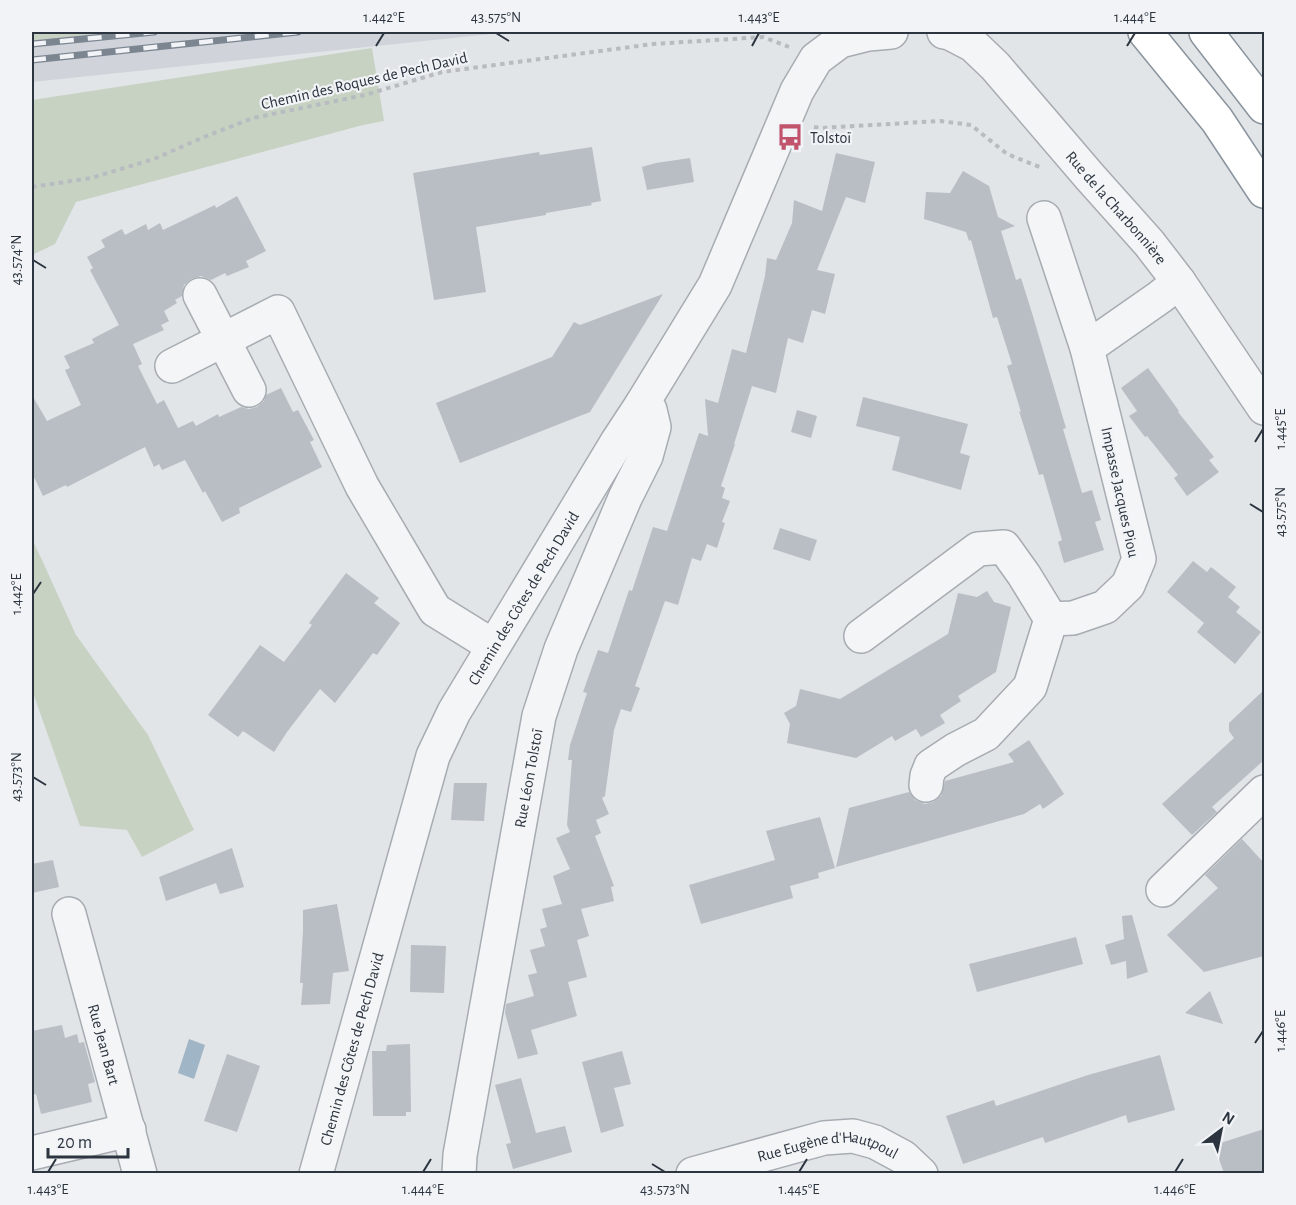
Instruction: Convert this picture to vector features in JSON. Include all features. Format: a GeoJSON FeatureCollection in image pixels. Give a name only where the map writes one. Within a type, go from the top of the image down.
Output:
{"type":"FeatureCollection","features":[{"type":"Feature","properties":{"kind":"highway"},"geometry":{"type":"LineString","coordinates":[[1145,32],[1217,120],[1264,191]]}},
{"type":"Feature","properties":{"kind":"highway"},"geometry":{"type":"LineString","coordinates":[[1206,32],[1264,107]]}},
{"type":"Feature","properties":{"kind":"street"},"geometry":{"type":"LineString","coordinates":[[816,59],[840,41],[868,34],[891,32]]}},
{"type":"Feature","properties":{"kind":"street","name":"Rue de la Charbonnière"},"geometry":{"type":"LineString","coordinates":[[945,32],[973,45],[995,66],[1149,243],[1179,282],[1264,408]]}},
{"type":"Feature","properties":{"kind":"street","name":"Chemin des Côtes de Pech David"},"geometry":{"type":"LineString","coordinates":[[316,1173],[434,756],[454,712],[616,442],[715,285],[797,91],[816,59]]}},
{"type":"Feature","properties":{"kind":"street","name":"Impasse Jacques Piou"},"geometry":{"type":"LineString","coordinates":[[1044,218],[1087,348],[1139,559],[1128,585],[1105,607],[1073,618],[1051,620]]}},
{"type":"Feature","properties":{"kind":"street"},"geometry":{"type":"LineString","coordinates":[[1087,348],[1179,282]]}},
{"type":"Feature","properties":{"kind":"street"},"geometry":{"type":"LineString","coordinates":[[200,295],[249,390]]}},
{"type":"Feature","properties":{"kind":"street"},"geometry":{"type":"LineString","coordinates":[[172,366],[278,312],[369,498],[435,610],[494,646]]}},
{"type":"Feature","properties":{"kind":"street","name":"Rue Léon Tolstoï"},"geometry":{"type":"LineString","coordinates":[[459,1173],[462,1143],[539,716],[561,649],[625,498],[646,456],[654,427],[650,410],[642,404]]}},
{"type":"Feature","properties":{"kind":"street"},"geometry":{"type":"LineString","coordinates":[[861,636],[978,549],[1004,547],[1051,620],[1030,687],[986,734],[931,766],[926,785]]}},
{"type":"Feature","properties":{"kind":"street"},"geometry":{"type":"LineString","coordinates":[[1163,890],[1264,792]]}},
{"type":"Feature","properties":{"kind":"street","name":"Rue Jean Bart"},"geometry":{"type":"LineString","coordinates":[[69,914],[140,1173]]}},
{"type":"Feature","properties":{"kind":"street"},"geometry":{"type":"LineString","coordinates":[[32,1153],[129,1130]]}},
{"type":"Feature","properties":{"kind":"street","name":"Rue Eugène d'Hautpoul"},"geometry":{"type":"LineString","coordinates":[[693,1173],[825,1138],[853,1136],[875,1142],[903,1157],[921,1173]]}},
{"type":"Feature","properties":{"kind":"path","name":"Chemin des Roques de Pech David"},"geometry":{"type":"LineString","coordinates":[[32,187],[91,178],[154,159],[253,118],[364,95],[442,72],[653,44],[763,37],[816,59]]}},
{"type":"Feature","properties":{"kind":"path"},"geometry":{"type":"LineString","coordinates":[[810,126],[821,128],[940,121],[971,125],[1007,154],[1048,171]]}},
{"type":"Feature","properties":{"kind":"shaded area"},"geometry":{"type":"Polygon","coordinates":[[[108,32],[510,32],[32,82],[32,40],[108,32]]]}},
{"type":"Feature","properties":{"kind":"green space"},"geometry":{"type":"Polygon","coordinates":[[[32,32],[114,32],[32,41],[32,32]]]}},
{"type":"Feature","properties":{"kind":"green space"},"geometry":{"type":"Polygon","coordinates":[[[372,48],[384,121],[76,202],[55,244],[32,255],[32,100],[372,48]]]}},
{"type":"Feature","properties":{"kind":"green space"},"geometry":{"type":"Polygon","coordinates":[[[32,539],[76,635],[148,735],[194,830],[142,857],[127,830],[80,826],[32,690],[32,539]]]}},
{"type":"Feature","properties":{"kind":"water"},"geometry":{"type":"Polygon","coordinates":[[[189,1039],[205,1045],[194,1079],[178,1073],[189,1039]]]}},
{"type":"Feature","properties":{"kind":"building"},"geometry":{"type":"Polygon","coordinates":[[[592,147],[601,201],[591,203],[592,205],[546,213],[546,215],[476,227],[486,292],[434,300],[413,173],[539,152],[540,155],[592,147]]]}},
{"type":"Feature","properties":{"kind":"building"},"geometry":{"type":"Polygon","coordinates":[[[836,153],[875,162],[865,203],[846,197],[817,270],[835,274],[825,314],[812,310],[803,343],[788,338],[776,393],[752,386],[721,486],[725,488],[722,498],[730,501],[722,522],[725,523],[717,548],[707,544],[701,561],[692,558],[678,605],[665,601],[635,686],[640,688],[631,712],[621,709],[614,730],[605,796],[602,798],[609,814],[596,820],[601,833],[595,836],[614,886],[611,887],[614,901],[581,909],[589,936],[577,940],[587,977],[568,982],[577,1016],[531,1030],[538,1054],[518,1059],[505,1013],[506,1004],[534,996],[528,975],[537,973],[530,950],[545,946],[540,929],[547,927],[542,909],[562,904],[553,876],[570,869],[556,838],[570,832],[567,825],[572,760],[568,760],[570,745],[587,693],[583,692],[598,650],[608,653],[653,527],[667,531],[699,433],[708,436],[705,399],[718,403],[732,349],[746,353],[765,276],[767,258],[776,260],[792,223],[794,200],[822,211],[836,153]]]}},
{"type":"Feature","properties":{"kind":"building"},"geometry":{"type":"Polygon","coordinates":[[[690,158],[694,182],[647,190],[642,167],[690,158]]]}},
{"type":"Feature","properties":{"kind":"building"},"geometry":{"type":"Polygon","coordinates":[[[963,171],[989,186],[998,217],[1015,226],[1001,231],[1016,280],[1021,278],[1032,313],[1066,428],[1063,429],[1082,493],[1092,490],[1101,520],[1095,522],[1104,550],[1064,563],[1058,542],[1062,540],[1043,474],[1039,475],[1007,366],[1012,364],[997,317],[993,318],[971,240],[969,241],[966,232],[924,219],[926,192],[950,193],[963,171]]]}},
{"type":"Feature","properties":{"kind":"building"},"geometry":{"type":"Polygon","coordinates":[[[237,196],[266,251],[246,261],[249,267],[227,276],[225,273],[211,280],[201,276],[191,279],[184,285],[182,296],[175,300],[177,303],[164,311],[169,321],[161,325],[164,330],[133,344],[142,364],[138,366],[157,404],[164,400],[178,428],[193,421],[196,426],[218,414],[219,417],[241,407],[249,409],[257,407],[264,401],[266,395],[281,388],[293,412],[298,410],[314,440],[310,442],[322,467],[239,508],[240,513],[222,522],[185,460],[162,470],[159,464],[154,467],[145,447],[67,487],[66,485],[43,496],[32,473],[32,395],[47,421],[81,405],[65,370],[70,368],[64,356],[94,343],[92,339],[119,325],[90,270],[93,268],[87,257],[105,247],[101,240],[122,229],[125,235],[146,224],[148,230],[160,223],[163,230],[215,205],[216,208],[237,196]]]}},
{"type":"Feature","properties":{"kind":"building"},"geometry":{"type":"Polygon","coordinates":[[[663,294],[590,412],[460,463],[436,403],[552,357],[574,322],[580,325],[663,294]]]}},
{"type":"Feature","properties":{"kind":"building"},"geometry":{"type":"Polygon","coordinates":[[[1148,368],[1178,412],[1214,457],[1209,460],[1219,472],[1187,496],[1174,478],[1178,475],[1129,416],[1137,411],[1121,388],[1148,368]]]}},
{"type":"Feature","properties":{"kind":"building"},"geometry":{"type":"Polygon","coordinates":[[[863,397],[968,424],[960,453],[970,456],[961,490],[892,470],[900,437],[856,426],[863,397]]]}},
{"type":"Feature","properties":{"kind":"building"},"geometry":{"type":"Polygon","coordinates":[[[797,410],[817,416],[811,438],[791,432],[797,410]]]}},
{"type":"Feature","properties":{"kind":"building"},"geometry":{"type":"Polygon","coordinates":[[[780,528],[817,540],[810,561],[773,549],[780,528]]]}},
{"type":"Feature","properties":{"kind":"building"},"geometry":{"type":"Polygon","coordinates":[[[1193,561],[1207,572],[1211,567],[1236,587],[1228,597],[1240,607],[1236,612],[1261,632],[1235,664],[1197,632],[1204,623],[1167,592],[1193,561]]]}},
{"type":"Feature","properties":{"kind":"building"},"geometry":{"type":"Polygon","coordinates":[[[346,573],[379,598],[374,603],[400,623],[377,655],[373,653],[335,703],[320,689],[274,752],[243,731],[238,737],[208,715],[260,645],[284,662],[312,625],[309,623],[346,573]]]}},
{"type":"Feature","properties":{"kind":"building"},"geometry":{"type":"Polygon","coordinates":[[[987,591],[994,602],[1011,607],[996,672],[958,696],[961,701],[940,715],[945,723],[921,737],[916,729],[895,741],[892,736],[856,758],[787,743],[790,724],[784,713],[796,706],[800,689],[840,699],[948,634],[958,593],[977,597],[987,591]]]}},
{"type":"Feature","properties":{"kind":"building"},"geometry":{"type":"Polygon","coordinates":[[[1264,690],[1264,760],[1212,807],[1217,812],[1192,835],[1162,804],[1234,738],[1229,731],[1229,723],[1264,690]]]}},
{"type":"Feature","properties":{"kind":"building"},"geometry":{"type":"Polygon","coordinates":[[[1029,740],[1064,794],[1043,809],[1040,804],[1024,814],[836,867],[849,808],[909,792],[915,800],[925,804],[933,802],[941,796],[945,781],[1014,762],[1008,754],[1029,740]]]}},
{"type":"Feature","properties":{"kind":"building"},"geometry":{"type":"Polygon","coordinates":[[[454,783],[487,783],[484,821],[451,820],[454,783]]]}},
{"type":"Feature","properties":{"kind":"building"},"geometry":{"type":"Polygon","coordinates":[[[820,817],[835,868],[818,873],[819,878],[790,886],[793,898],[701,924],[689,885],[775,860],[766,831],[820,817]]]}},
{"type":"Feature","properties":{"kind":"building"},"geometry":{"type":"Polygon","coordinates":[[[1242,839],[1264,863],[1264,956],[1204,972],[1167,935],[1218,888],[1205,875],[1242,839]]]}},
{"type":"Feature","properties":{"kind":"building"},"geometry":{"type":"Polygon","coordinates":[[[232,848],[244,887],[220,894],[216,883],[166,901],[159,877],[232,848]]]}},
{"type":"Feature","properties":{"kind":"building"},"geometry":{"type":"Polygon","coordinates":[[[53,860],[59,887],[32,893],[32,864],[53,860]]]}},
{"type":"Feature","properties":{"kind":"building"},"geometry":{"type":"Polygon","coordinates":[[[337,904],[349,971],[333,973],[330,1004],[301,1005],[303,910],[337,904]]]}},
{"type":"Feature","properties":{"kind":"building"},"geometry":{"type":"Polygon","coordinates":[[[1132,915],[1148,972],[1127,979],[1126,961],[1111,965],[1105,945],[1124,939],[1122,916],[1132,915]]]}},
{"type":"Feature","properties":{"kind":"building"},"geometry":{"type":"Polygon","coordinates":[[[1076,937],[1083,964],[977,992],[969,964],[1076,937]]]}},
{"type":"Feature","properties":{"kind":"building"},"geometry":{"type":"Polygon","coordinates":[[[411,945],[446,946],[444,993],[410,992],[411,945]]]}},
{"type":"Feature","properties":{"kind":"building"},"geometry":{"type":"Polygon","coordinates":[[[1210,991],[1223,1024],[1185,1013],[1210,991]]]}},
{"type":"Feature","properties":{"kind":"building"},"geometry":{"type":"Polygon","coordinates":[[[62,1025],[65,1038],[77,1034],[79,1043],[84,1042],[95,1082],[88,1084],[92,1102],[41,1114],[36,1094],[32,1095],[32,1031],[62,1025]]]}},
{"type":"Feature","properties":{"kind":"building"},"geometry":{"type":"Polygon","coordinates":[[[410,1044],[411,1112],[406,1112],[406,1116],[373,1116],[372,1051],[386,1051],[387,1045],[410,1044]]]}},
{"type":"Feature","properties":{"kind":"building"},"geometry":{"type":"Polygon","coordinates":[[[622,1051],[631,1084],[614,1088],[624,1126],[601,1133],[582,1062],[622,1051]]]}},
{"type":"Feature","properties":{"kind":"building"},"geometry":{"type":"Polygon","coordinates":[[[227,1054],[260,1066],[237,1132],[204,1121],[227,1054]]]}},
{"type":"Feature","properties":{"kind":"building"},"geometry":{"type":"Polygon","coordinates":[[[1160,1055],[1175,1110],[1128,1123],[1126,1115],[1045,1143],[1043,1137],[963,1164],[946,1116],[994,1100],[996,1106],[1088,1075],[1160,1055]]]}},
{"type":"Feature","properties":{"kind":"building"},"geometry":{"type":"Polygon","coordinates":[[[521,1078],[536,1133],[565,1126],[572,1152],[513,1169],[506,1144],[511,1143],[495,1085],[521,1078]]]}},
{"type":"Feature","properties":{"kind":"building"},"geometry":{"type":"Polygon","coordinates":[[[1264,1129],[1264,1173],[1224,1173],[1214,1145],[1264,1129]]]}},
{"type":"Feature","properties":{"kind":"railway"},"geometry":{"type":"LineString","coordinates":[[32,44],[154,32]]}},
{"type":"Feature","properties":{"kind":"railway"},"geometry":{"type":"LineString","coordinates":[[32,60],[298,32]]}},
{"type":"Feature","properties":{"kind":"place","name":"Tolstoï"},"geometry":{"type":"Point","coordinates":[790,137]}}]}
